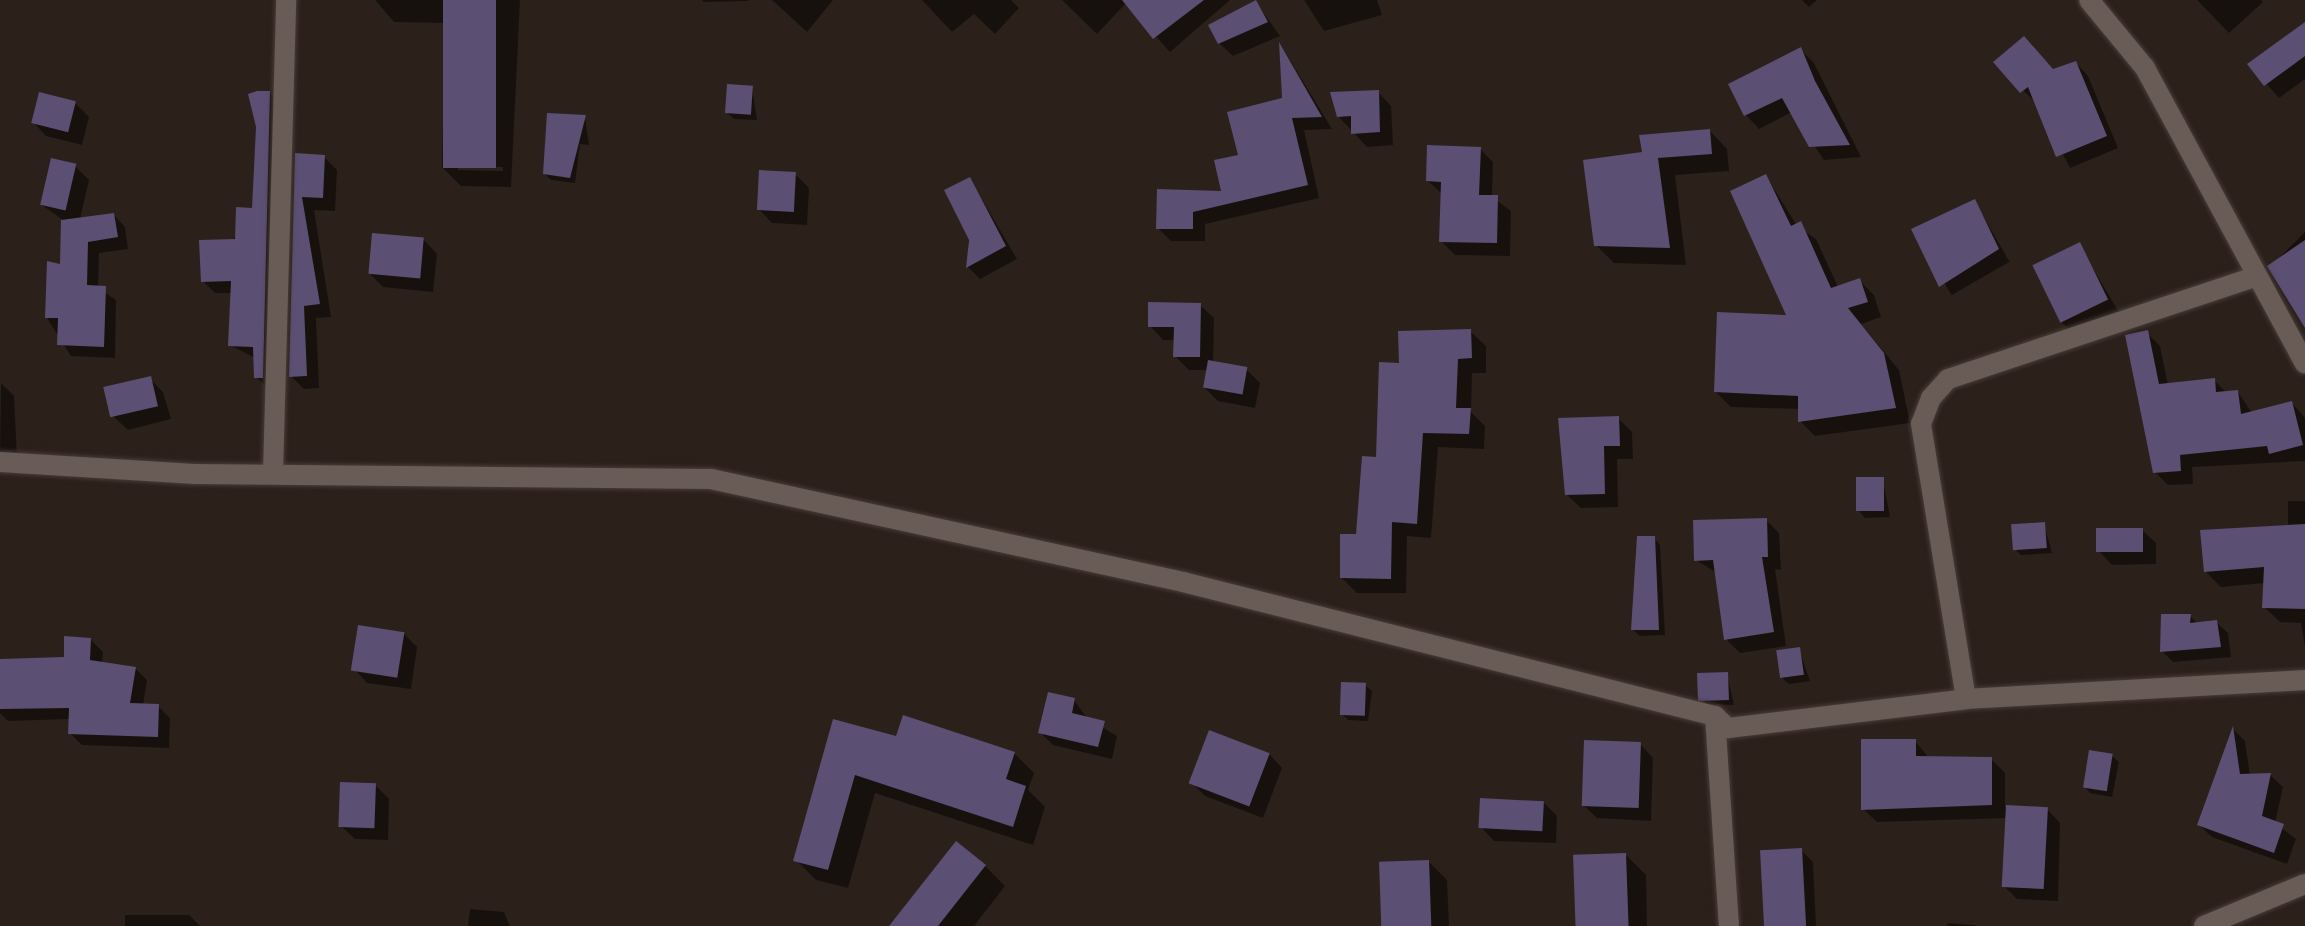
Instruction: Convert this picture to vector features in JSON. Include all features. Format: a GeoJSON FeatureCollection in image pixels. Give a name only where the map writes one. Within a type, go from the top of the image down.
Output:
{"type":"FeatureCollection","features":[{"type":"Feature","properties":{"kind":"street"},"geometry":{"type":"LineString","coordinates":[[273,473],[286,0]]}},
{"type":"Feature","properties":{"kind":"street"},"geometry":{"type":"LineString","coordinates":[[2089,0],[2145,68],[2255,277],[2305,364]]}},
{"type":"Feature","properties":{"kind":"street"},"geometry":{"type":"LineString","coordinates":[[1966,699],[1921,424],[1931,398],[1948,379],[2255,277]]}},
{"type":"Feature","properties":{"kind":"street"},"geometry":{"type":"LineString","coordinates":[[0,462],[273,473],[711,479],[1183,582],[1715,716],[1728,728],[1966,699],[2305,680]]}},
{"type":"Feature","properties":{"kind":"street"},"geometry":{"type":"LineString","coordinates":[[1715,716],[1729,926]]}},
{"type":"Feature","properties":{"kind":"street"},"geometry":{"type":"LineString","coordinates":[[2204,926],[2305,884]]}},
{"type":"Feature","properties":{"kind":"building"},"geometry":{"type":"Polygon","coordinates":[[[443,0],[496,0],[496,168],[443,168],[443,0]]]}},
{"type":"Feature","properties":{"kind":"building"},"geometry":{"type":"Polygon","coordinates":[[[1122,0],[1204,0],[1153,39],[1122,0]]]}},
{"type":"Feature","properties":{"kind":"building"},"geometry":{"type":"Polygon","coordinates":[[[1256,0],[1268,22],[1218,44],[1208,25],[1256,0]]]}},
{"type":"Feature","properties":{"kind":"building"},"geometry":{"type":"Polygon","coordinates":[[[2305,22],[2305,56],[2264,86],[2247,64],[2305,22]]]}},
{"type":"Feature","properties":{"kind":"building"},"geometry":{"type":"Polygon","coordinates":[[[2024,36],[2053,69],[2076,61],[2107,136],[2056,157],[2028,87],[2020,93],[1993,62],[2024,36]]]}},
{"type":"Feature","properties":{"kind":"building"},"geometry":{"type":"Polygon","coordinates":[[[1279,42],[1322,117],[1292,118],[1308,185],[1193,212],[1193,229],[1156,229],[1157,189],[1221,191],[1214,160],[1238,155],[1227,112],[1282,98],[1279,42]]]}},
{"type":"Feature","properties":{"kind":"building"},"geometry":{"type":"Polygon","coordinates":[[[1801,47],[1815,81],[1850,145],[1809,147],[1782,98],[1744,116],[1728,84],[1801,47]]]}},
{"type":"Feature","properties":{"kind":"building"},"geometry":{"type":"Polygon","coordinates":[[[727,84],[753,86],[751,115],[725,113],[727,84]]]}},
{"type":"Feature","properties":{"kind":"building"},"geometry":{"type":"Polygon","coordinates":[[[1379,90],[1380,132],[1351,134],[1351,116],[1337,117],[1330,92],[1379,90]]]}},
{"type":"Feature","properties":{"kind":"building"},"geometry":{"type":"Polygon","coordinates":[[[270,91],[263,378],[254,378],[253,347],[228,346],[231,281],[201,282],[199,240],[235,239],[236,207],[252,208],[256,127],[248,94],[270,91]]]}},
{"type":"Feature","properties":{"kind":"building"},"geometry":{"type":"Polygon","coordinates":[[[39,92],[76,101],[68,132],[31,123],[39,92]]]}},
{"type":"Feature","properties":{"kind":"building"},"geometry":{"type":"Polygon","coordinates":[[[547,113],[586,115],[570,178],[543,174],[547,113]]]}},
{"type":"Feature","properties":{"kind":"building"},"geometry":{"type":"Polygon","coordinates":[[[1710,129],[1712,154],[1658,158],[1670,248],[1594,246],[1583,160],[1642,152],[1639,135],[1710,129]]]}},
{"type":"Feature","properties":{"kind":"building"},"geometry":{"type":"Polygon","coordinates":[[[1427,145],[1481,147],[1479,195],[1498,195],[1497,243],[1439,242],[1441,182],[1426,181],[1427,145]]]}},
{"type":"Feature","properties":{"kind":"building"},"geometry":{"type":"Polygon","coordinates":[[[295,153],[325,155],[323,198],[302,197],[320,304],[304,306],[307,376],[289,377],[295,153]]]}},
{"type":"Feature","properties":{"kind":"building"},"geometry":{"type":"Polygon","coordinates":[[[51,158],[76,164],[66,211],[40,205],[51,158]]]}},
{"type":"Feature","properties":{"kind":"building"},"geometry":{"type":"Polygon","coordinates":[[[759,170],[796,172],[794,212],[757,210],[759,170]]]}},
{"type":"Feature","properties":{"kind":"building"},"geometry":{"type":"Polygon","coordinates":[[[1766,174],[1791,226],[1801,221],[1831,288],[1860,278],[1868,302],[1848,308],[1884,353],[1896,408],[1798,422],[1798,396],[1714,392],[1717,312],[1786,315],[1730,191],[1766,174]]]}},
{"type":"Feature","properties":{"kind":"building"},"geometry":{"type":"Polygon","coordinates":[[[970,177],[1006,246],[966,268],[969,240],[944,190],[970,177]]]}},
{"type":"Feature","properties":{"kind":"building"},"geometry":{"type":"Polygon","coordinates":[[[1975,199],[1999,249],[1939,287],[1911,229],[1975,199]]]}},
{"type":"Feature","properties":{"kind":"building"},"geometry":{"type":"Polygon","coordinates":[[[114,213],[118,237],[88,242],[87,285],[106,286],[104,347],[57,345],[58,318],[45,318],[47,261],[60,264],[61,220],[114,213]]]}},
{"type":"Feature","properties":{"kind":"building"},"geometry":{"type":"Polygon","coordinates":[[[372,233],[424,238],[420,278],[368,274],[372,233]]]}},
{"type":"Feature","properties":{"kind":"building"},"geometry":{"type":"Polygon","coordinates":[[[2305,240],[2305,328],[2267,266],[2305,240]]]}},
{"type":"Feature","properties":{"kind":"building"},"geometry":{"type":"Polygon","coordinates":[[[2080,242],[2108,300],[2060,323],[2032,265],[2080,242]]]}},
{"type":"Feature","properties":{"kind":"building"},"geometry":{"type":"Polygon","coordinates":[[[1148,302],[1201,303],[1200,357],[1173,357],[1174,327],[1148,327],[1148,302]]]}},
{"type":"Feature","properties":{"kind":"building"},"geometry":{"type":"Polygon","coordinates":[[[1471,329],[1472,358],[1458,359],[1456,408],[1471,408],[1469,434],[1423,433],[1417,524],[1392,522],[1391,579],[1340,578],[1340,534],[1356,534],[1362,456],[1376,457],[1379,362],[1399,363],[1398,331],[1471,329]]]}},
{"type":"Feature","properties":{"kind":"building"},"geometry":{"type":"Polygon","coordinates":[[[2148,330],[2159,384],[2215,378],[2216,392],[2238,390],[2241,414],[2292,401],[2303,445],[2269,454],[2267,446],[2180,455],[2181,471],[2153,473],[2125,335],[2148,330]]]}},
{"type":"Feature","properties":{"kind":"building"},"geometry":{"type":"Polygon","coordinates":[[[1208,360],[1247,367],[1243,395],[1203,388],[1208,360]]]}},
{"type":"Feature","properties":{"kind":"building"},"geometry":{"type":"Polygon","coordinates":[[[151,376],[158,406],[110,417],[103,387],[151,376]]]}},
{"type":"Feature","properties":{"kind":"building"},"geometry":{"type":"Polygon","coordinates":[[[1619,416],[1620,446],[1604,446],[1605,494],[1565,495],[1558,418],[1619,416]]]}},
{"type":"Feature","properties":{"kind":"building"},"geometry":{"type":"Polygon","coordinates":[[[1856,477],[1884,477],[1884,511],[1856,511],[1856,477]]]}},
{"type":"Feature","properties":{"kind":"building"},"geometry":{"type":"Polygon","coordinates":[[[1767,518],[1768,557],[1762,557],[1774,632],[1724,640],[1713,560],[1694,561],[1693,520],[1767,518]]]}},
{"type":"Feature","properties":{"kind":"building"},"geometry":{"type":"Polygon","coordinates":[[[2045,522],[2047,548],[2013,550],[2011,524],[2045,522]]]}},
{"type":"Feature","properties":{"kind":"building"},"geometry":{"type":"Polygon","coordinates":[[[2305,524],[2305,609],[2262,608],[2264,567],[2204,572],[2200,530],[2305,524]]]}},
{"type":"Feature","properties":{"kind":"building"},"geometry":{"type":"Polygon","coordinates":[[[2096,528],[2143,528],[2143,552],[2096,552],[2096,528]]]}},
{"type":"Feature","properties":{"kind":"building"},"geometry":{"type":"Polygon","coordinates":[[[1637,536],[1655,536],[1659,630],[1631,630],[1637,536]]]}},
{"type":"Feature","properties":{"kind":"building"},"geometry":{"type":"Polygon","coordinates":[[[2161,614],[2191,614],[2190,623],[2217,620],[2221,647],[2160,652],[2161,614]]]}},
{"type":"Feature","properties":{"kind":"building"},"geometry":{"type":"Polygon","coordinates":[[[358,625],[404,632],[397,678],[351,670],[358,625]]]}},
{"type":"Feature","properties":{"kind":"building"},"geometry":{"type":"Polygon","coordinates":[[[64,636],[91,638],[90,660],[136,667],[130,703],[159,704],[158,737],[68,734],[69,708],[0,709],[0,659],[64,657],[64,636]]]}},
{"type":"Feature","properties":{"kind":"building"},"geometry":{"type":"Polygon","coordinates":[[[1800,647],[1804,675],[1780,678],[1776,650],[1800,647]]]}},
{"type":"Feature","properties":{"kind":"building"},"geometry":{"type":"Polygon","coordinates":[[[1728,672],[1729,700],[1698,701],[1697,673],[1728,672]]]}},
{"type":"Feature","properties":{"kind":"building"},"geometry":{"type":"Polygon","coordinates":[[[1341,682],[1366,683],[1365,716],[1340,715],[1341,682]]]}},
{"type":"Feature","properties":{"kind":"building"},"geometry":{"type":"Polygon","coordinates":[[[1048,692],[1075,698],[1072,713],[1105,721],[1098,747],[1038,733],[1048,692]]]}},
{"type":"Feature","properties":{"kind":"building"},"geometry":{"type":"Polygon","coordinates":[[[903,715],[1015,752],[1006,779],[1026,786],[1013,827],[855,775],[828,870],[793,861],[833,719],[896,736],[903,715]]]}},
{"type":"Feature","properties":{"kind":"building"},"geometry":{"type":"Polygon","coordinates":[[[2233,726],[2240,774],[2271,773],[2262,816],[2284,824],[2274,853],[2197,825],[2233,726]]]}},
{"type":"Feature","properties":{"kind":"building"},"geometry":{"type":"Polygon","coordinates":[[[1209,730],[1270,753],[1249,807],[1189,783],[1209,730]]]}},
{"type":"Feature","properties":{"kind":"building"},"geometry":{"type":"Polygon","coordinates":[[[1861,739],[1916,739],[1916,756],[1992,757],[1992,805],[1861,810],[1861,739]]]}},
{"type":"Feature","properties":{"kind":"building"},"geometry":{"type":"Polygon","coordinates":[[[1584,740],[1641,742],[1639,808],[1582,806],[1584,740]]]}},
{"type":"Feature","properties":{"kind":"building"},"geometry":{"type":"Polygon","coordinates":[[[2089,750],[2113,754],[2107,791],[2083,788],[2089,750]]]}},
{"type":"Feature","properties":{"kind":"building"},"geometry":{"type":"Polygon","coordinates":[[[340,782],[376,783],[374,828],[338,827],[340,782]]]}},
{"type":"Feature","properties":{"kind":"building"},"geometry":{"type":"Polygon","coordinates":[[[1480,798],[1544,801],[1542,831],[1478,828],[1480,798]]]}},
{"type":"Feature","properties":{"kind":"building"},"geometry":{"type":"Polygon","coordinates":[[[2006,805],[2048,807],[2044,889],[2002,887],[2006,805]]]}},
{"type":"Feature","properties":{"kind":"building"},"geometry":{"type":"Polygon","coordinates":[[[956,841],[986,865],[938,926],[889,926],[956,841]]]}},
{"type":"Feature","properties":{"kind":"building"},"geometry":{"type":"Polygon","coordinates":[[[1802,848],[1806,926],[1764,926],[1760,850],[1802,848]]]}},
{"type":"Feature","properties":{"kind":"building"},"geometry":{"type":"Polygon","coordinates":[[[1626,853],[1629,926],[1576,926],[1573,855],[1626,853]]]}},
{"type":"Feature","properties":{"kind":"building"},"geometry":{"type":"Polygon","coordinates":[[[1429,860],[1431,926],[1381,926],[1379,862],[1429,860]]]}}]}
